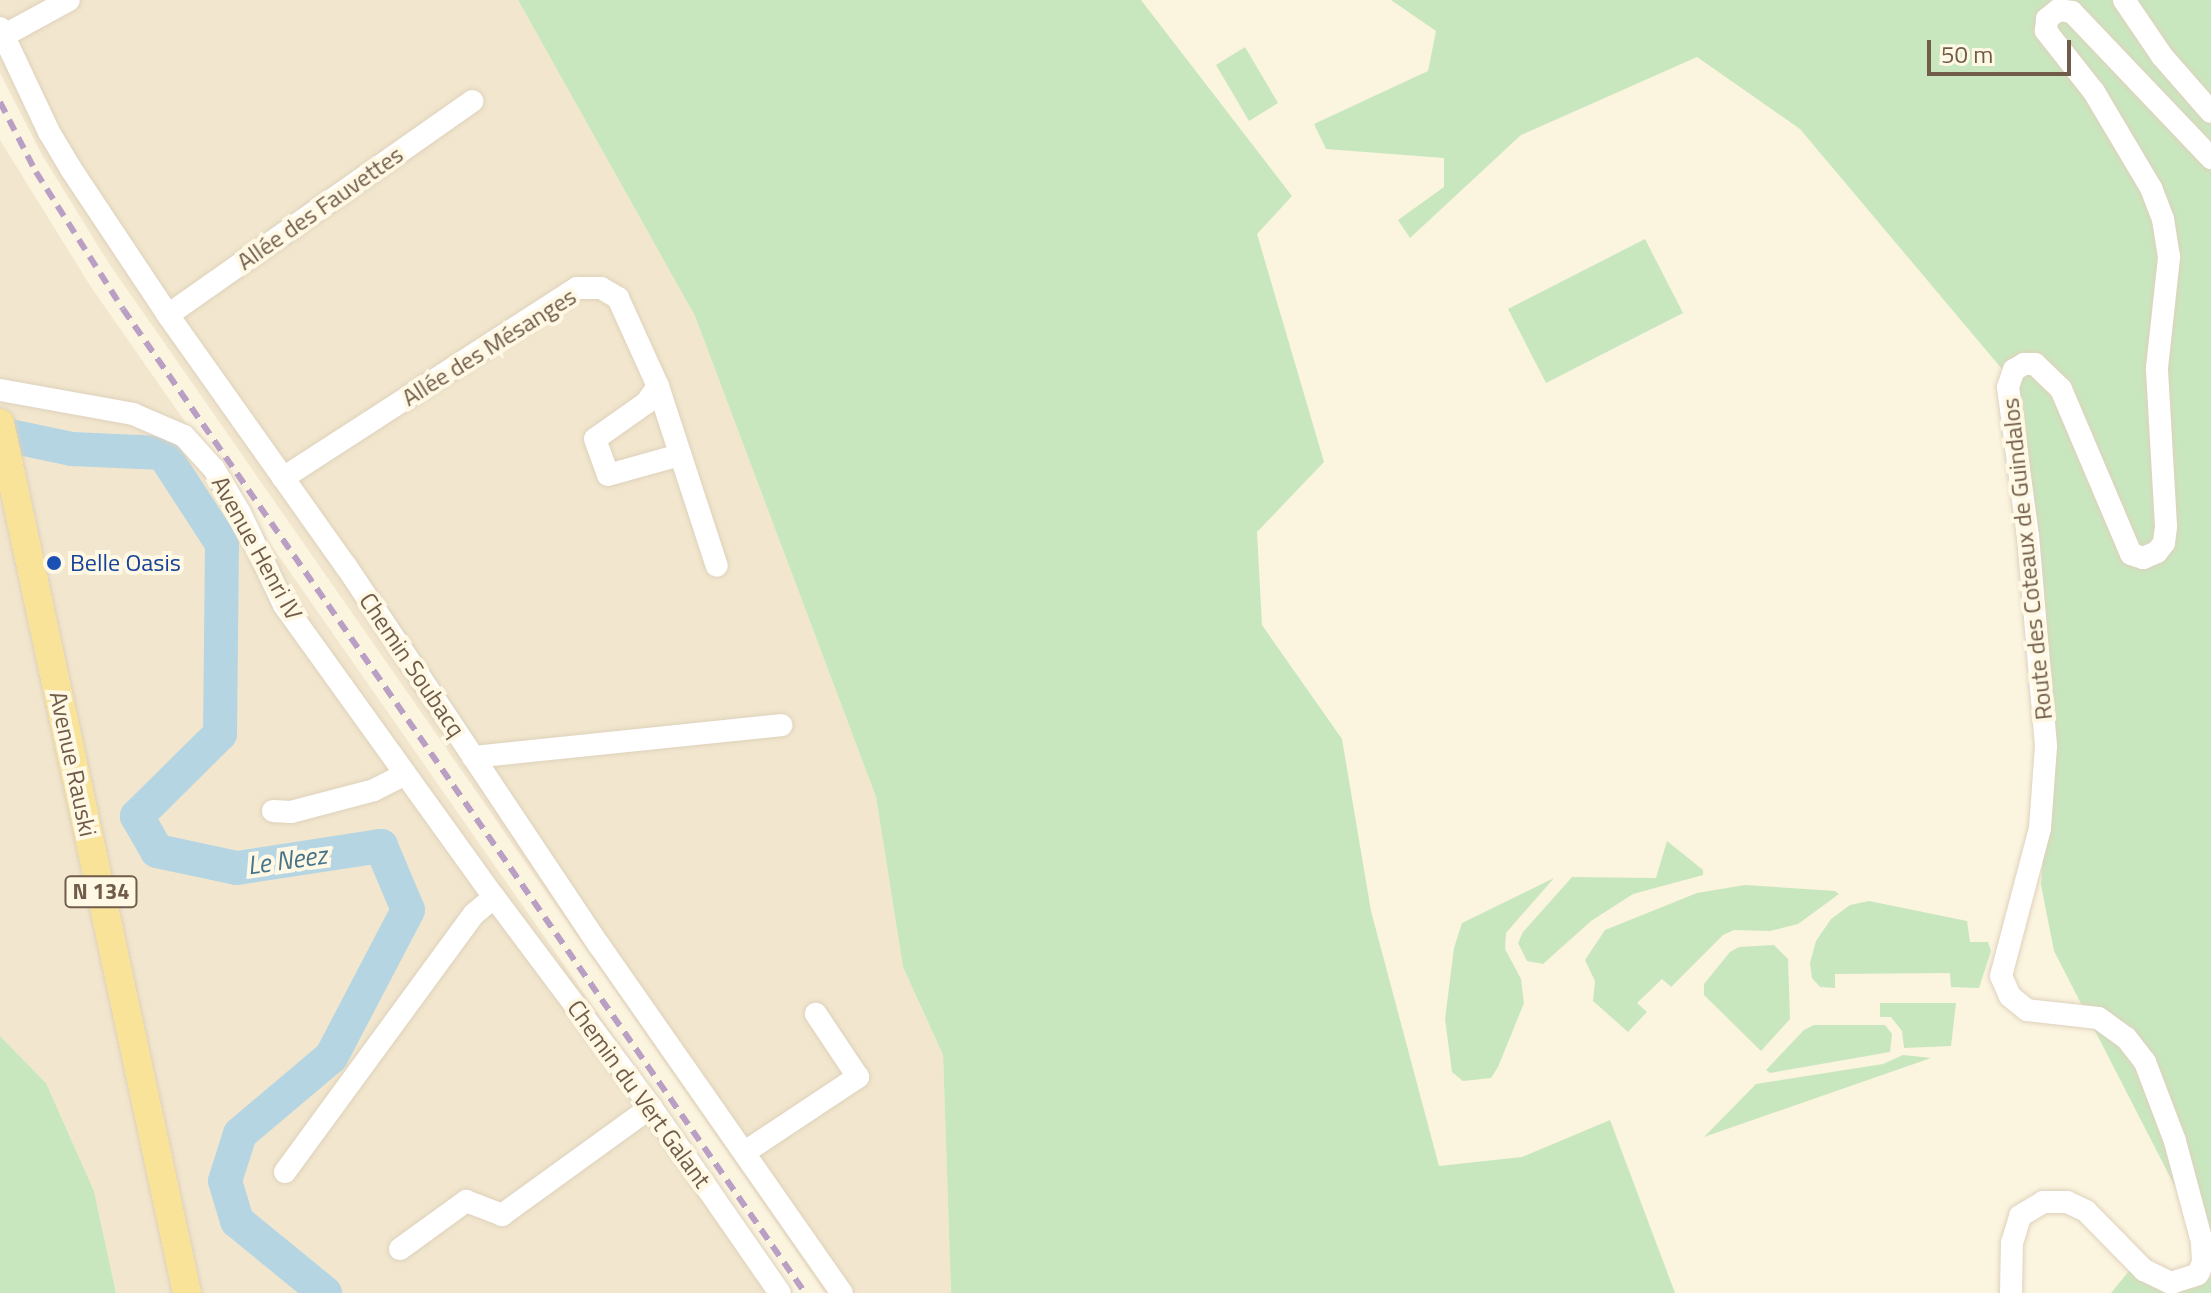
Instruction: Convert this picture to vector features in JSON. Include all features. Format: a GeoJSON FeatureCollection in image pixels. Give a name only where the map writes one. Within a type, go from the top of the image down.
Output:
{"type":"FeatureCollection","features":[{"type":"Feature","properties":{"kind":"main road","name":"Avenue Rauski"},"geometry":{"type":"LineString","coordinates":[[0,423],[187,1293]]}},
{"type":"Feature","properties":{"kind":"street"},"geometry":{"type":"LineString","coordinates":[[1,32],[69,0]]}},
{"type":"Feature","properties":{"kind":"street"},"geometry":{"type":"LineString","coordinates":[[2124,0],[2162,56],[2211,112]]}},
{"type":"Feature","properties":{"kind":"street","name":"Route des Coteaux de Guindalos"},"geometry":{"type":"LineString","coordinates":[[2011,1293],[2012,1243],[2020,1216],[2043,1202],[2067,1202],[2086,1211],[2144,1270],[2171,1283],[2198,1274],[2203,1262],[2202,1242],[2175,1141],[2145,1062],[2126,1038],[2098,1018],[2027,1010],[2010,996],[2001,976],[2040,828],[2046,746],[2028,537],[2008,387],[2014,370],[2024,364],[2035,364],[2061,389],[2131,554],[2143,558],[2157,552],[2164,543],[2166,526],[2157,397],[2169,257],[2163,219],[2151,188],[2094,92],[2046,31],[2047,19],[2058,10],[2072,12],[2211,158]]}},
{"type":"Feature","properties":{"kind":"street","name":"Chemin Soubacq"},"geometry":{"type":"LineString","coordinates":[[1,32],[49,132],[168,315],[842,1293]]}},
{"type":"Feature","properties":{"kind":"street","name":"Allée des Fauvettes"},"geometry":{"type":"LineString","coordinates":[[168,315],[472,101]]}},
{"type":"Feature","properties":{"kind":"street","name":"Allée des Mésanges"},"geometry":{"type":"LineString","coordinates":[[283,478],[577,288],[601,288],[618,298],[658,386],[717,566]]}},
{"type":"Feature","properties":{"kind":"street"},"geometry":{"type":"LineString","coordinates":[[658,386],[646,403],[595,439],[608,475],[680,455]]}},
{"type":"Feature","properties":{"kind":"street","name":"Avenue Henri IV"},"geometry":{"type":"LineString","coordinates":[[0,390],[133,414],[184,436],[214,469],[234,502],[284,605],[494,897]]}},
{"type":"Feature","properties":{"kind":"street"},"geometry":{"type":"LineString","coordinates":[[473,757],[781,725]]}},
{"type":"Feature","properties":{"kind":"street"},"geometry":{"type":"LineString","coordinates":[[273,811],[291,812],[374,790],[405,774]]}},
{"type":"Feature","properties":{"kind":"street"},"geometry":{"type":"LineString","coordinates":[[285,1172],[474,914],[494,897]]}},
{"type":"Feature","properties":{"kind":"street","name":"Chemin du Vert Galant"},"geometry":{"type":"LineString","coordinates":[[494,897],[651,1107],[780,1293]]}},
{"type":"Feature","properties":{"kind":"street"},"geometry":{"type":"LineString","coordinates":[[745,1152],[858,1077],[816,1014]]}},
{"type":"Feature","properties":{"kind":"street"},"geometry":{"type":"LineString","coordinates":[[400,1249],[466,1201],[502,1215],[651,1107]]}},
{"type":"Feature","properties":{"kind":"shaded area"},"geometry":{"type":"Polygon","coordinates":[[[0,0],[518,0],[695,316],[876,797],[903,967],[943,1055],[951,1293],[825,1293],[108,262],[42,155],[0,73],[0,0]]]}},
{"type":"Feature","properties":{"kind":"shaded area"},"geometry":{"type":"Polygon","coordinates":[[[0,140],[91,287],[793,1293],[116,1293],[94,1191],[46,1083],[0,1036],[0,140]]]}},
{"type":"Feature","properties":{"kind":"green space"},"geometry":{"type":"Polygon","coordinates":[[[518,0],[1141,0],[1292,196],[1257,234],[1324,462],[1257,532],[1262,625],[1342,739],[1371,911],[1439,1166],[1522,1157],[1610,1120],[1675,1293],[951,1293],[943,1055],[903,967],[876,797],[695,316],[518,0]]]}},
{"type":"Feature","properties":{"kind":"green space"},"geometry":{"type":"Polygon","coordinates":[[[1391,0],[2211,0],[2211,1244],[2184,1204],[2054,951],[2041,885],[2054,713],[2007,375],[1800,129],[1697,57],[1521,135],[1410,238],[1398,220],[1444,187],[1444,158],[1326,149],[1314,124],[1428,71],[1436,31],[1391,0]]]}},
{"type":"Feature","properties":{"kind":"green space"},"geometry":{"type":"Polygon","coordinates":[[[1245,47],[1278,103],[1249,121],[1216,65],[1245,47]]]}},
{"type":"Feature","properties":{"kind":"green space"},"geometry":{"type":"Polygon","coordinates":[[[1645,239],[1683,313],[1546,383],[1508,309],[1645,239]]]}},
{"type":"Feature","properties":{"kind":"green space"},"geometry":{"type":"Polygon","coordinates":[[[1667,841],[1703,870],[1703,875],[1633,894],[1591,921],[1543,964],[1527,961],[1518,943],[1523,932],[1572,877],[1656,878],[1667,841]]]}},
{"type":"Feature","properties":{"kind":"green space"},"geometry":{"type":"Polygon","coordinates":[[[1554,878],[1506,933],[1505,949],[1521,979],[1524,1003],[1498,1067],[1491,1078],[1463,1081],[1452,1072],[1445,1019],[1454,948],[1462,923],[1554,878]]]}},
{"type":"Feature","properties":{"kind":"green space"},"geometry":{"type":"Polygon","coordinates":[[[1745,885],[1835,891],[1839,894],[1798,924],[1770,931],[1734,930],[1723,935],[1671,987],[1662,979],[1637,1003],[1647,1012],[1628,1032],[1593,1001],[1595,981],[1585,960],[1605,930],[1697,893],[1745,885]]]}},
{"type":"Feature","properties":{"kind":"green space"},"geometry":{"type":"Polygon","coordinates":[[[1869,901],[1967,921],[1970,942],[1988,942],[1991,951],[1979,988],[1951,987],[1950,973],[1835,974],[1835,988],[1820,987],[1812,978],[1810,963],[1816,941],[1831,919],[1850,905],[1869,901]]]}},
{"type":"Feature","properties":{"kind":"green space"},"geometry":{"type":"Polygon","coordinates":[[[1774,945],[1788,959],[1790,1019],[1761,1051],[1704,995],[1704,984],[1730,952],[1739,947],[1774,945]]]}},
{"type":"Feature","properties":{"kind":"green space"},"geometry":{"type":"Polygon","coordinates":[[[1880,1003],[1956,1003],[1951,1046],[1904,1048],[1902,1031],[1891,1017],[1880,1017],[1880,1003]]]}},
{"type":"Feature","properties":{"kind":"green space"},"geometry":{"type":"Polygon","coordinates":[[[1814,1025],[1885,1025],[1892,1034],[1890,1052],[1770,1073],[1766,1070],[1804,1030],[1814,1025]]]}},
{"type":"Feature","properties":{"kind":"green space"},"geometry":{"type":"Polygon","coordinates":[[[0,1036],[46,1083],[94,1191],[116,1293],[0,1293],[0,1036]]]}},
{"type":"Feature","properties":{"kind":"green space"},"geometry":{"type":"Polygon","coordinates":[[[1903,1055],[1931,1058],[1704,1137],[1756,1084],[1883,1064],[1903,1055]]]}},
{"type":"Feature","properties":{"kind":"green space"},"geometry":{"type":"Polygon","coordinates":[[[2129,1271],[2194,1288],[2211,1277],[2211,1293],[2111,1293],[2129,1271]]]}},
{"type":"Feature","properties":{"kind":"waterway","name":"Le Neez"},"geometry":{"type":"LineString","coordinates":[[0,434],[72,449],[163,453],[222,544],[220,734],[137,816],[157,851],[237,868],[381,846],[408,910],[331,1057],[240,1134],[225,1181],[237,1221],[325,1293]]}},
{"type":"Feature","properties":{"kind":"railway"},"geometry":{"type":"LineString","coordinates":[[0,102],[36,172],[123,309],[805,1293]]}},
{"type":"Feature","properties":{"kind":"place","name":"Belle Oasis"},"geometry":{"type":"Point","coordinates":[54,563]}}]}
